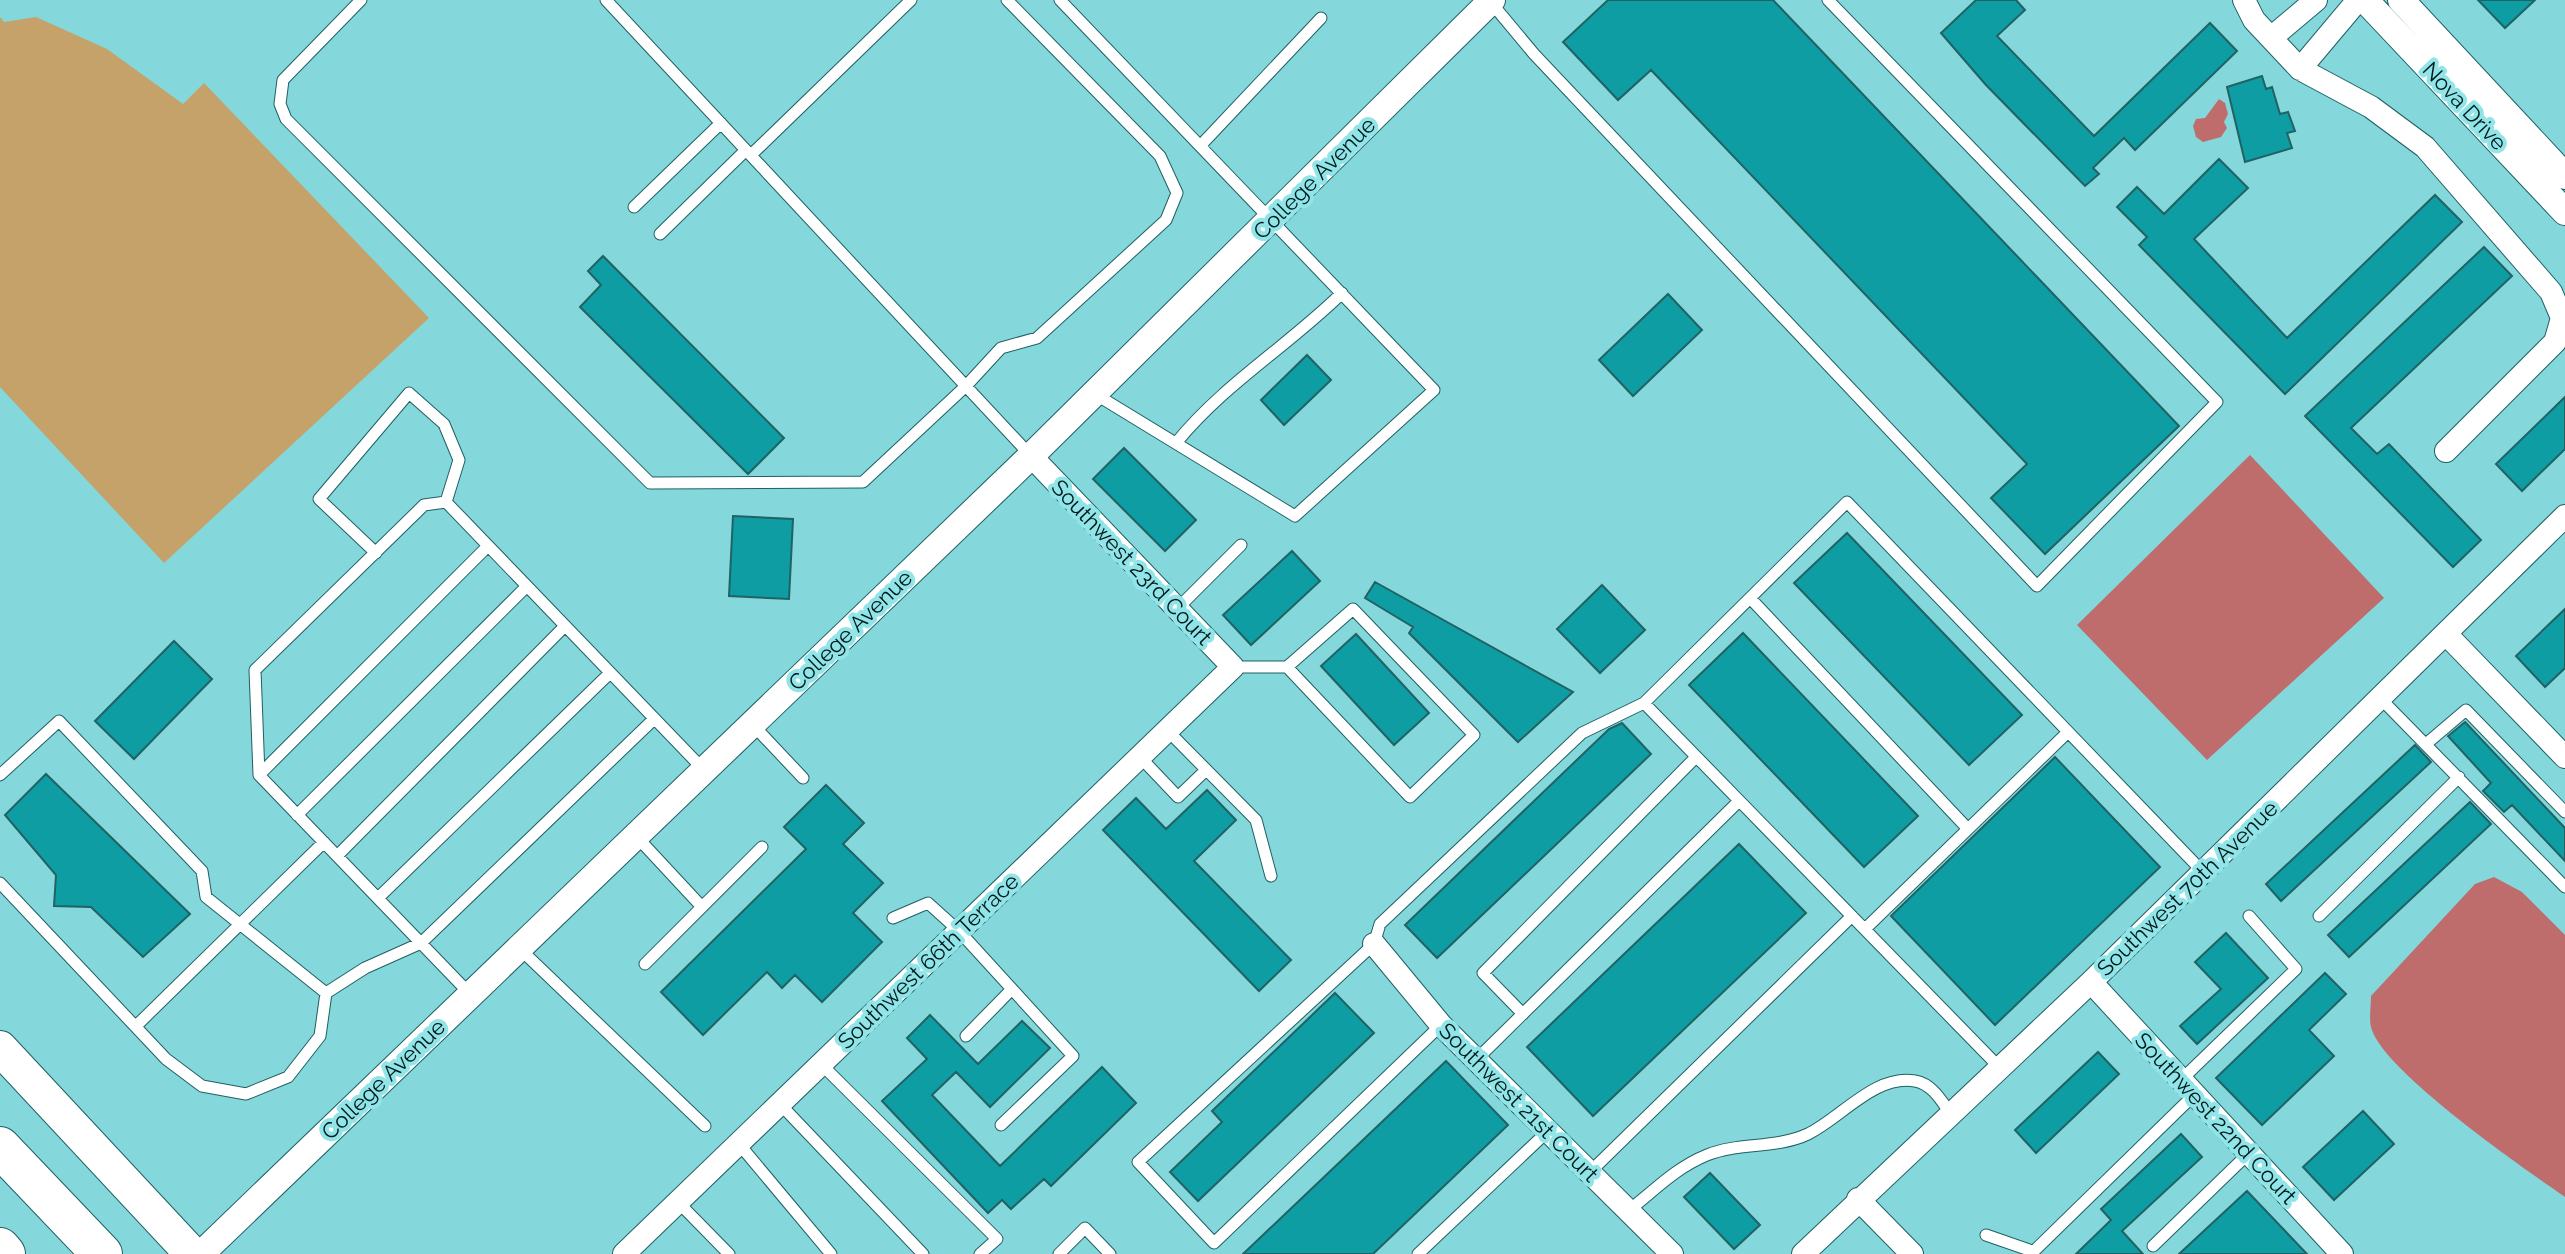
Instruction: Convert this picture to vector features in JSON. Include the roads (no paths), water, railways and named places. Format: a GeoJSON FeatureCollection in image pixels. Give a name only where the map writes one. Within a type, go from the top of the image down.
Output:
{"type":"FeatureCollection","features":[{"type":"Feature","properties":{"kind":"highway"},"geometry":{"type":"LineString","coordinates":[[0,1147],[102,1254]]}},
{"type":"Feature","properties":{"kind":"highway"},"geometry":{"type":"LineString","coordinates":[[0,1248],[5,1254]]}},
{"type":"Feature","properties":{"kind":"main road"},"geometry":{"type":"LineString","coordinates":[[0,1048],[192,1254]]}},
{"type":"Feature","properties":{"kind":"street"},"geometry":{"type":"LineString","coordinates":[[2244,0],[2254,20],[2300,69],[2371,107],[2425,147],[2551,292],[2562,318],[2555,342],[2446,451]]}},
{"type":"Feature","properties":{"kind":"street"},"geometry":{"type":"LineString","coordinates":[[2271,38],[2316,0]]}},
{"type":"Feature","properties":{"kind":"street"},"geometry":{"type":"LineString","coordinates":[[2300,69],[2358,0]]}},
{"type":"Feature","properties":{"kind":"street","name":"Nova Drive"},"geometry":{"type":"LineString","coordinates":[[2365,0],[2565,212]]}},
{"type":"Feature","properties":{"kind":"street","name":"Nova Drive"},"geometry":{"type":"LineString","coordinates":[[2401,0],[2565,176]]}},
{"type":"Feature","properties":{"kind":"street","name":"College Avenue"},"geometry":{"type":"LineString","coordinates":[[201,1254],[1095,394],[1491,1]]}},
{"type":"Feature","properties":{"kind":"street","name":"Southwest 23rd Court"},"geometry":{"type":"LineString","coordinates":[[1031,456],[1233,667]]}},
{"type":"Feature","properties":{"kind":"street","name":"Southwest 70th Avenue"},"geometry":{"type":"LineString","coordinates":[[1803,1254],[2091,982],[2565,516]]}},
{"type":"Feature","properties":{"kind":"street"},"geometry":{"type":"LineString","coordinates":[[2447,635],[2565,757]]}},
{"type":"Feature","properties":{"kind":"street","name":"Southwest 66th Terrace"},"geometry":{"type":"LineString","coordinates":[[624,1254],[1233,667]]}},
{"type":"Feature","properties":{"kind":"street","name":"Southwest 21st Court"},"geometry":{"type":"LineString","coordinates":[[1374,944],[1441,1025],[1478,1058],[1672,1254]]}},
{"type":"Feature","properties":{"kind":"street","name":"Southwest 22nd Court"},"geometry":{"type":"LineString","coordinates":[[2091,982],[2338,1253]]}},
{"type":"Feature","properties":{"kind":"street"},"geometry":{"type":"LineString","coordinates":[[1858,1199],[1912,1254]]}},
{"type":"Feature","properties":{"kind":"lane"},"geometry":{"type":"LineString","coordinates":[[361,0],[283,80],[280,104],[286,119],[650,483],[863,482],[966,386],[1001,348],[1037,338],[1166,220],[1177,193],[1160,156],[1007,0]]}},
{"type":"Feature","properties":{"kind":"lane"},"geometry":{"type":"LineString","coordinates":[[606,0],[1031,456]]}},
{"type":"Feature","properties":{"kind":"lane"},"geometry":{"type":"LineString","coordinates":[[660,234],[911,0]]}},
{"type":"Feature","properties":{"kind":"lane"},"geometry":{"type":"LineString","coordinates":[[1060,0],[1434,390],[1295,516],[1095,394]]}},
{"type":"Feature","properties":{"kind":"lane"},"geometry":{"type":"LineString","coordinates":[[1491,1],[1534,54],[2037,586],[2217,402],[1828,0]]}},
{"type":"Feature","properties":{"kind":"lane"},"geometry":{"type":"LineString","coordinates":[[1201,145],[1321,18]]}},
{"type":"Feature","properties":{"kind":"lane"},"geometry":{"type":"LineString","coordinates":[[634,207],[721,123]]}},
{"type":"Feature","properties":{"kind":"lane"},"geometry":{"type":"LineString","coordinates":[[1176,443],[1201,412],[1261,360],[1304,330],[1342,293]]}},
{"type":"Feature","properties":{"kind":"lane"},"geometry":{"type":"LineString","coordinates":[[376,553],[319,499],[409,393],[444,424],[459,460],[446,502]]}},
{"type":"Feature","properties":{"kind":"lane"},"geometry":{"type":"LineString","coordinates":[[446,502],[704,771]]}},
{"type":"Feature","properties":{"kind":"lane"},"geometry":{"type":"LineString","coordinates":[[446,502],[424,505],[255,670],[259,775],[471,995]]}},
{"type":"Feature","properties":{"kind":"lane"},"geometry":{"type":"LineString","coordinates":[[1441,1025],[1214,1243],[1138,1162],[1374,944],[1380,924],[1582,733],[1644,703],[1847,502],[2203,872]]}},
{"type":"Feature","properties":{"kind":"lane"},"geometry":{"type":"LineString","coordinates":[[1177,609],[1241,545]]}},
{"type":"Feature","properties":{"kind":"lane"},"geometry":{"type":"LineString","coordinates":[[259,775],[488,546]]}},
{"type":"Feature","properties":{"kind":"lane"},"geometry":{"type":"LineString","coordinates":[[297,815],[527,586]]}},
{"type":"Feature","properties":{"kind":"lane"},"geometry":{"type":"LineString","coordinates":[[1750,598],[1968,829]]}},
{"type":"Feature","properties":{"kind":"lane"},"geometry":{"type":"LineString","coordinates":[[1233,667],[1287,667],[1353,609],[1474,735],[1410,797],[1287,667]]}},
{"type":"Feature","properties":{"kind":"lane"},"geometry":{"type":"LineString","coordinates":[[337,856],[565,626]]}},
{"type":"Feature","properties":{"kind":"lane"},"geometry":{"type":"LineString","coordinates":[[378,898],[610,673]]}},
{"type":"Feature","properties":{"kind":"lane"},"geometry":{"type":"LineString","coordinates":[[2381,699],[2565,887]]}},
{"type":"Feature","properties":{"kind":"lane"},"geometry":{"type":"LineString","coordinates":[[1644,703],[1999,1067]]}},
{"type":"Feature","properties":{"kind":"lane"},"geometry":{"type":"LineString","coordinates":[[2426,744],[2466,710],[2565,812]]}},
{"type":"Feature","properties":{"kind":"lane"},"geometry":{"type":"LineString","coordinates":[[0,883],[166,1059],[202,1086],[246,1094],[288,1077],[312,1047],[320,1036],[326,993],[365,968],[421,943],[654,719]]}},
{"type":"Feature","properties":{"kind":"lane"},"geometry":{"type":"LineString","coordinates":[[0,775],[59,721],[202,871],[206,897],[326,993]]}},
{"type":"Feature","properties":{"kind":"lane"},"geometry":{"type":"LineString","coordinates":[[753,724],[803,778]]}},
{"type":"Feature","properties":{"kind":"lane"},"geometry":{"type":"LineString","coordinates":[[1167,730],[1256,820],[1271,876]]}},
{"type":"Feature","properties":{"kind":"lane"},"geometry":{"type":"LineString","coordinates":[[1865,929],[2068,732]]}},
{"type":"Feature","properties":{"kind":"lane"},"geometry":{"type":"LineString","coordinates":[[1140,757],[1178,797],[1206,770]]}},
{"type":"Feature","properties":{"kind":"lane"},"geometry":{"type":"LineString","coordinates":[[1523,1014],[1483,973],[1696,757]]}},
{"type":"Feature","properties":{"kind":"lane"},"geometry":{"type":"LineString","coordinates":[[2319,916],[2459,777]]}},
{"type":"Feature","properties":{"kind":"lane"},"geometry":{"type":"LineString","coordinates":[[1478,1058],[1739,801]]}},
{"type":"Feature","properties":{"kind":"lane"},"geometry":{"type":"LineString","coordinates":[[636,836],[702,907]]}},
{"type":"Feature","properties":{"kind":"lane"},"geometry":{"type":"LineString","coordinates":[[136,1026],[324,842]]}},
{"type":"Feature","properties":{"kind":"lane"},"geometry":{"type":"LineString","coordinates":[[645,964],[762,847]]}},
{"type":"Feature","properties":{"kind":"lane"},"geometry":{"type":"LineString","coordinates":[[893,918],[928,903],[959,931],[1073,1056],[1001,1125]]}},
{"type":"Feature","properties":{"kind":"lane"},"geometry":{"type":"LineString","coordinates":[[1589,1173],[1852,916]]}},
{"type":"Feature","properties":{"kind":"lane"},"geometry":{"type":"LineString","coordinates":[[1986,1235],[2032,1252],[2296,969],[2249,916]]}},
{"type":"Feature","properties":{"kind":"lane"},"geometry":{"type":"LineString","coordinates":[[519,948],[705,1126]]}},
{"type":"Feature","properties":{"kind":"lane"},"geometry":{"type":"LineString","coordinates":[[966,1036],[1012,989]]}},
{"type":"Feature","properties":{"kind":"lane"},"geometry":{"type":"LineString","coordinates":[[821,1064],[997,1239],[980,1254]]}},
{"type":"Feature","properties":{"kind":"lane"},"geometry":{"type":"LineString","coordinates":[[1628,1211],[1673,1172],[1709,1154],[1779,1143],[1806,1135],[1882,1086],[1913,1080],[1926,1085],[1950,1113]]}},
{"type":"Feature","properties":{"kind":"lane"},"geometry":{"type":"LineString","coordinates":[[780,1104],[923,1254]]}},
{"type":"Feature","properties":{"kind":"lane"},"geometry":{"type":"LineString","coordinates":[[1418,1254],[1548,1131]]}},
{"type":"Feature","properties":{"kind":"lane"},"geometry":{"type":"LineString","coordinates":[[739,1144],[831,1254]]}},
{"type":"Feature","properties":{"kind":"lane"},"geometry":{"type":"LineString","coordinates":[[2153,1246],[2249,1153]]}},
{"type":"Feature","properties":{"kind":"lane"},"geometry":{"type":"LineString","coordinates":[[678,1202],[729,1254]]}},
{"type":"Feature","properties":{"kind":"lane"},"geometry":{"type":"LineString","coordinates":[[1059,1254],[1085,1228],[1110,1254]]}}]}
